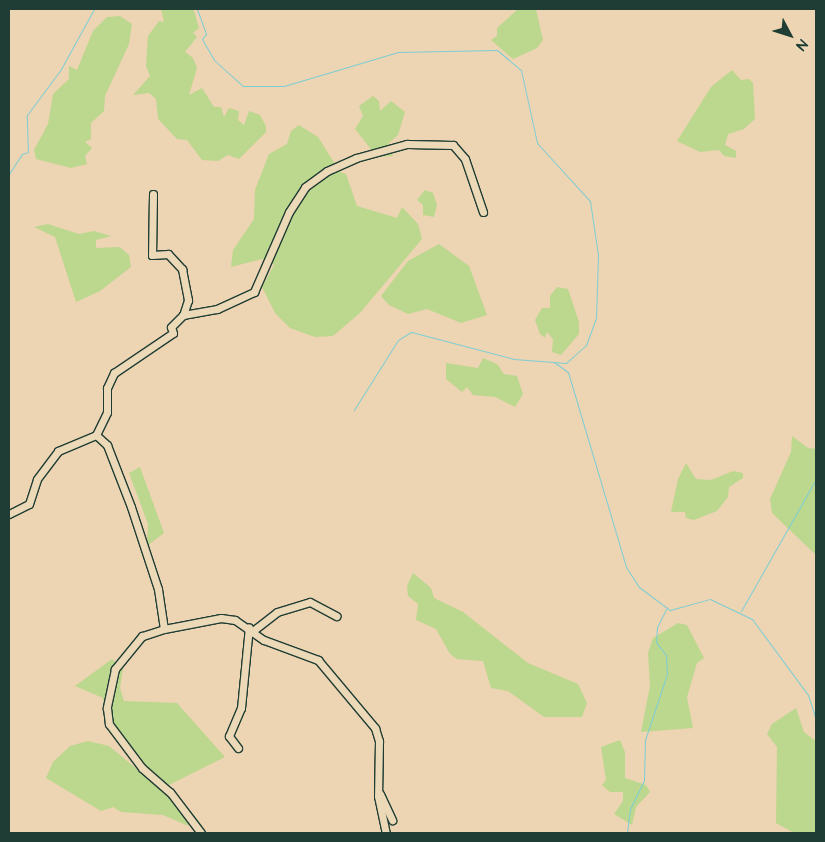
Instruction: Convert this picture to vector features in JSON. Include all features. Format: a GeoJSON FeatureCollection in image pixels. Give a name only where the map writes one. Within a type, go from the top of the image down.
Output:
{"type":"FeatureCollection","features":[{"type":"Feature","properties":{"kind":"street"},"geometry":{"type":"LineString","coordinates":[[183,315],[217,309],[254,292],[289,212],[305,187],[327,171],[356,158],[407,144],[452,146],[465,159],[483,212]]}},
{"type":"Feature","properties":{"kind":"street"},"geometry":{"type":"LineString","coordinates":[[9,514],[28,504],[37,479],[58,451],[96,435],[107,412],[107,388],[114,373],[173,333],[171,327],[183,315],[188,300],[182,269],[168,254],[152,254],[153,194]]}},
{"type":"Feature","properties":{"kind":"street"},"geometry":{"type":"LineString","coordinates":[[96,435],[107,445],[131,507],[158,589],[164,629]]}},
{"type":"Feature","properties":{"kind":"street"},"geometry":{"type":"LineString","coordinates":[[238,748],[229,736],[240,708],[252,628],[277,612],[310,602],[336,616]]}},
{"type":"Feature","properties":{"kind":"street"},"geometry":{"type":"LineString","coordinates":[[201,833],[170,792],[142,768],[109,724],[107,708],[115,669],[142,636],[164,629],[221,618],[252,628],[264,640],[318,660],[371,720],[379,741],[378,792],[386,833]]}},
{"type":"Feature","properties":{"kind":"street"},"geometry":{"type":"LineString","coordinates":[[378,792],[392,820]]}},
{"type":"Feature","properties":{"kind":"green space"},"geometry":{"type":"Polygon","coordinates":[[[161,9],[193,9],[195,14],[199,28],[193,33],[197,37],[185,52],[193,58],[197,68],[189,95],[202,88],[214,107],[221,107],[224,117],[229,108],[239,111],[238,120],[244,125],[249,111],[260,115],[266,126],[266,132],[239,159],[228,155],[218,161],[202,160],[187,140],[177,139],[158,119],[156,99],[149,93],[133,95],[150,76],[146,66],[148,36],[159,21],[164,22],[161,9]]]}},
{"type":"Feature","properties":{"kind":"green space"},"geometry":{"type":"Polygon","coordinates":[[[518,9],[536,9],[543,40],[537,48],[513,59],[491,40],[497,36],[497,28],[518,9]]]}},
{"type":"Feature","properties":{"kind":"green space"},"geometry":{"type":"Polygon","coordinates":[[[120,16],[132,24],[129,44],[105,96],[104,111],[91,123],[91,139],[85,142],[92,148],[85,156],[87,164],[71,168],[36,159],[34,150],[48,124],[53,94],[69,79],[69,66],[77,70],[93,31],[107,17],[120,16]]]}},
{"type":"Feature","properties":{"kind":"green space"},"geometry":{"type":"Polygon","coordinates":[[[732,70],[741,80],[749,79],[753,83],[755,119],[744,129],[728,134],[725,145],[736,151],[736,158],[724,156],[719,150],[700,152],[677,141],[711,87],[732,70]]]}},
{"type":"Feature","properties":{"kind":"green space"},"geometry":{"type":"Polygon","coordinates":[[[373,96],[379,101],[380,111],[391,101],[405,112],[398,135],[388,144],[393,156],[377,157],[355,129],[363,116],[359,106],[373,96]]]}},
{"type":"Feature","properties":{"kind":"green space"},"geometry":{"type":"Polygon","coordinates":[[[299,125],[318,137],[340,172],[346,174],[357,206],[397,218],[402,207],[418,224],[422,239],[360,313],[333,336],[315,337],[290,328],[275,313],[262,287],[274,265],[266,258],[231,267],[233,250],[254,219],[255,190],[269,154],[287,144],[291,131],[299,125]]]}},
{"type":"Feature","properties":{"kind":"green space"},"geometry":{"type":"Polygon","coordinates":[[[425,190],[433,193],[437,205],[434,217],[423,215],[423,205],[417,200],[425,190]]]}},
{"type":"Feature","properties":{"kind":"green space"},"geometry":{"type":"Polygon","coordinates":[[[48,224],[79,234],[94,231],[111,236],[96,240],[96,248],[120,247],[129,255],[131,267],[100,291],[76,302],[55,237],[34,227],[48,224]]]}},
{"type":"Feature","properties":{"kind":"green space"},"geometry":{"type":"Polygon","coordinates":[[[439,244],[469,266],[487,315],[461,323],[427,309],[408,314],[389,305],[381,296],[408,261],[439,244]]]}},
{"type":"Feature","properties":{"kind":"green space"},"geometry":{"type":"Polygon","coordinates":[[[557,287],[568,289],[579,322],[579,334],[561,355],[552,352],[553,339],[547,332],[545,338],[540,334],[535,320],[542,308],[550,308],[550,296],[557,287]]]}},
{"type":"Feature","properties":{"kind":"green space"},"geometry":{"type":"Polygon","coordinates":[[[483,358],[497,364],[504,374],[517,376],[523,394],[515,407],[495,397],[473,395],[467,387],[462,392],[446,379],[446,363],[478,368],[483,358]]]}},
{"type":"Feature","properties":{"kind":"green space"},"geometry":{"type":"Polygon","coordinates":[[[792,436],[808,448],[816,449],[816,555],[772,513],[770,499],[791,452],[792,436]]]}},
{"type":"Feature","properties":{"kind":"green space"},"geometry":{"type":"Polygon","coordinates":[[[686,463],[696,479],[711,480],[733,471],[743,473],[743,478],[729,487],[728,497],[717,511],[694,520],[686,518],[685,512],[671,512],[678,479],[686,463]]]}},
{"type":"Feature","properties":{"kind":"green space"},"geometry":{"type":"Polygon","coordinates":[[[140,467],[164,533],[147,546],[148,524],[129,473],[140,467]]]}},
{"type":"Feature","properties":{"kind":"green space"},"geometry":{"type":"Polygon","coordinates":[[[413,573],[431,588],[434,598],[463,612],[528,663],[578,684],[587,703],[582,717],[544,717],[508,691],[491,688],[483,661],[457,659],[450,654],[436,629],[416,620],[418,604],[408,596],[407,586],[413,573]]]}},
{"type":"Feature","properties":{"kind":"green space"},"geometry":{"type":"Polygon","coordinates":[[[678,623],[687,625],[704,658],[697,663],[687,697],[693,728],[641,732],[650,686],[648,653],[653,638],[678,623]]]}},
{"type":"Feature","properties":{"kind":"green space"},"geometry":{"type":"Polygon","coordinates":[[[112,659],[123,669],[120,688],[124,701],[177,703],[225,757],[165,787],[155,779],[106,726],[103,698],[75,686],[112,659]]]}},
{"type":"Feature","properties":{"kind":"green space"},"geometry":{"type":"Polygon","coordinates":[[[796,708],[804,732],[816,741],[816,833],[794,833],[776,823],[777,747],[767,734],[772,724],[796,708]]]}},
{"type":"Feature","properties":{"kind":"green space"},"geometry":{"type":"Polygon","coordinates":[[[620,740],[625,752],[625,778],[646,785],[650,792],[636,807],[632,825],[614,814],[623,801],[623,792],[610,792],[602,785],[606,780],[601,747],[620,740]]]}},
{"type":"Feature","properties":{"kind":"green space"},"geometry":{"type":"Polygon","coordinates":[[[88,741],[109,746],[160,788],[174,791],[202,825],[186,825],[163,815],[121,812],[113,807],[101,811],[46,778],[53,762],[70,746],[88,741]]]}},
{"type":"Feature","properties":{"kind":"waterway"},"geometry":{"type":"LineString","coordinates":[[9,174],[22,154],[28,152],[27,115],[61,69],[94,9]]}},
{"type":"Feature","properties":{"kind":"waterway"},"geometry":{"type":"LineString","coordinates":[[197,9],[206,34],[202,39],[214,60],[243,86],[284,86],[398,52],[497,50],[521,70],[537,143],[590,201],[598,255],[596,318],[586,345],[566,363],[514,359],[411,332],[398,340],[354,410]]}},
{"type":"Feature","properties":{"kind":"waterway"},"geometry":{"type":"LineString","coordinates":[[554,362],[568,372],[626,567],[639,587],[670,610],[710,599],[752,619],[808,695],[816,720]]}},
{"type":"Feature","properties":{"kind":"waterway"},"geometry":{"type":"LineString","coordinates":[[741,611],[816,479]]}},
{"type":"Feature","properties":{"kind":"waterway"},"geometry":{"type":"LineString","coordinates":[[627,833],[630,809],[644,780],[645,740],[667,674],[666,655],[656,642],[657,627],[667,607]]}}]}
